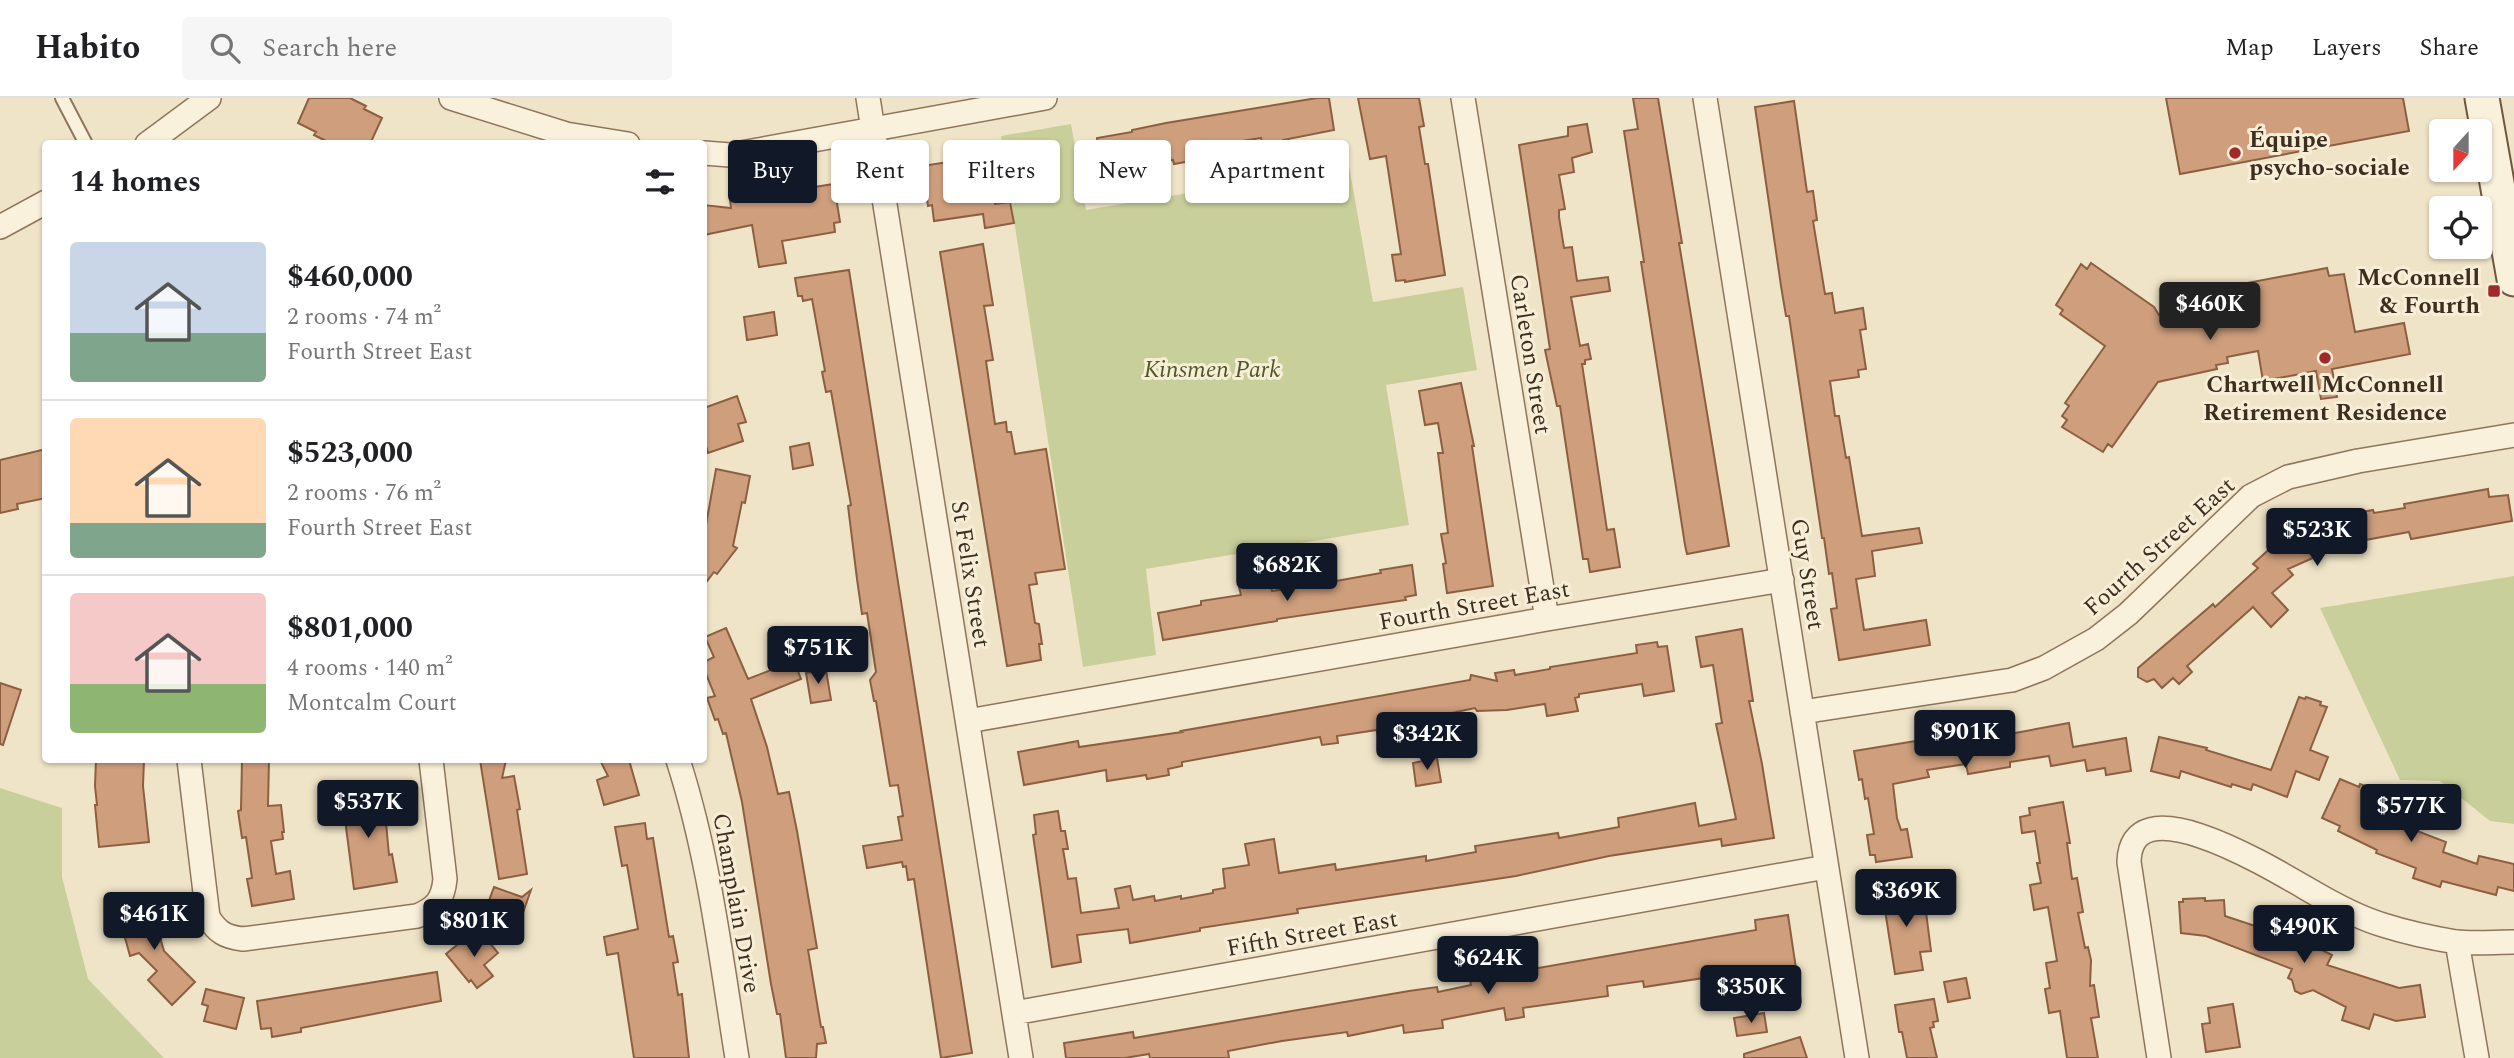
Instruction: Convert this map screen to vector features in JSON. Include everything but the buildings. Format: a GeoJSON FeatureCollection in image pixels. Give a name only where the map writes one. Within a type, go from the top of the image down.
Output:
{"type":"FeatureCollection","features":[{"type":"Feature","properties":{"kind":"main road"},"geometry":{"type":"LineString","coordinates":[[2482,98],[2514,279]]}},
{"type":"Feature","properties":{"kind":"street"},"geometry":{"type":"LineString","coordinates":[[152,140],[209,98]]}},
{"type":"Feature","properties":{"kind":"street"},"geometry":{"type":"LineString","coordinates":[[452,98],[566,134],[603,140]]}},
{"type":"Feature","properties":{"kind":"street","name":"St Felix Street"},"geometry":{"type":"LineString","coordinates":[[868,98],[1021,1058]]}},
{"type":"Feature","properties":{"kind":"street"},"geometry":{"type":"LineString","coordinates":[[707,153],[730,155],[1045,98]]}},
{"type":"Feature","properties":{"kind":"street","name":"Carleton Street"},"geometry":{"type":"LineString","coordinates":[[1463,98],[1547,618]]}},
{"type":"Feature","properties":{"kind":"street","name":"Guy Street"},"geometry":{"type":"LineString","coordinates":[[1705,98],[1857,1058]]}},
{"type":"Feature","properties":{"kind":"street"},"geometry":{"type":"LineString","coordinates":[[0,227],[42,204]]}},
{"type":"Feature","properties":{"kind":"street","name":"Fourth Street East"},"geometry":{"type":"LineString","coordinates":[[1802,712],[2011,680],[2044,668],[2096,639],[2128,614],[2251,496],[2288,477],[2347,463],[2514,436]]}},
{"type":"Feature","properties":{"kind":"street","name":"Fourth Street East"},"geometry":{"type":"LineString","coordinates":[[968,721],[1547,618],[1782,580]]}},
{"type":"Feature","properties":{"kind":"street"},"geometry":{"type":"LineString","coordinates":[[189,763],[208,917],[216,930],[227,937],[243,939],[417,916],[433,909],[443,894],[445,879],[431,763]]}},
{"type":"Feature","properties":{"kind":"street","name":"Champlain Drive"},"geometry":{"type":"LineString","coordinates":[[679,763],[693,807],[704,858],[737,1058]]}},
{"type":"Feature","properties":{"kind":"street"},"geometry":{"type":"LineString","coordinates":[[2159,1058],[2129,862],[2129,850],[2134,840],[2145,831],[2178,831],[2220,841],[2349,911],[2384,925],[2457,942],[2514,942]]}},
{"type":"Feature","properties":{"kind":"street","name":"Fifth Street East"},"geometry":{"type":"LineString","coordinates":[[1014,1013],[1826,867]]}},
{"type":"Feature","properties":{"kind":"street"},"geometry":{"type":"LineString","coordinates":[[2457,942],[2477,1058]]}},
{"type":"Feature","properties":{"kind":"lane"},"geometry":{"type":"LineString","coordinates":[[62,98],[84,140]]}},
{"type":"Feature","properties":{"kind":"green space","name":"Kinsmen Park"},"geometry":{"type":"Polygon","coordinates":[[[1071,124],[1074,141],[1074,203],[1085,203],[1086,210],[1128,203],[1171,203],[1171,196],[1185,193],[1185,203],[1349,203],[1349,166],[1373,302],[1463,287],[1477,370],[1386,385],[1409,525],[1146,569],[1156,655],[1083,667],[1011,203],[1060,203],[1060,140],[1002,140],[1001,136],[1071,124]]]}},
{"type":"Feature","properties":{"kind":"green space"},"geometry":{"type":"Polygon","coordinates":[[[2514,576],[2514,824],[2490,821],[2440,781],[2400,780],[2320,608],[2514,576]]]}},
{"type":"Feature","properties":{"kind":"green space"},"geometry":{"type":"Polygon","coordinates":[[[0,788],[62,808],[62,877],[88,979],[164,1058],[0,1058],[0,788]]]}},
{"type":"Feature","properties":{"kind":"place","name":"Équipe psycho-sociale"},"geometry":{"type":"Point","coordinates":[2235,153]}},
{"type":"Feature","properties":{"kind":"place","name":"McConnell & Fourth"},"geometry":{"type":"Point","coordinates":[2494,291]}},
{"type":"Feature","properties":{"kind":"place","name":"Chartwell McConnell Retirement Residence"},"geometry":{"type":"Point","coordinates":[2325,358]}}]}
